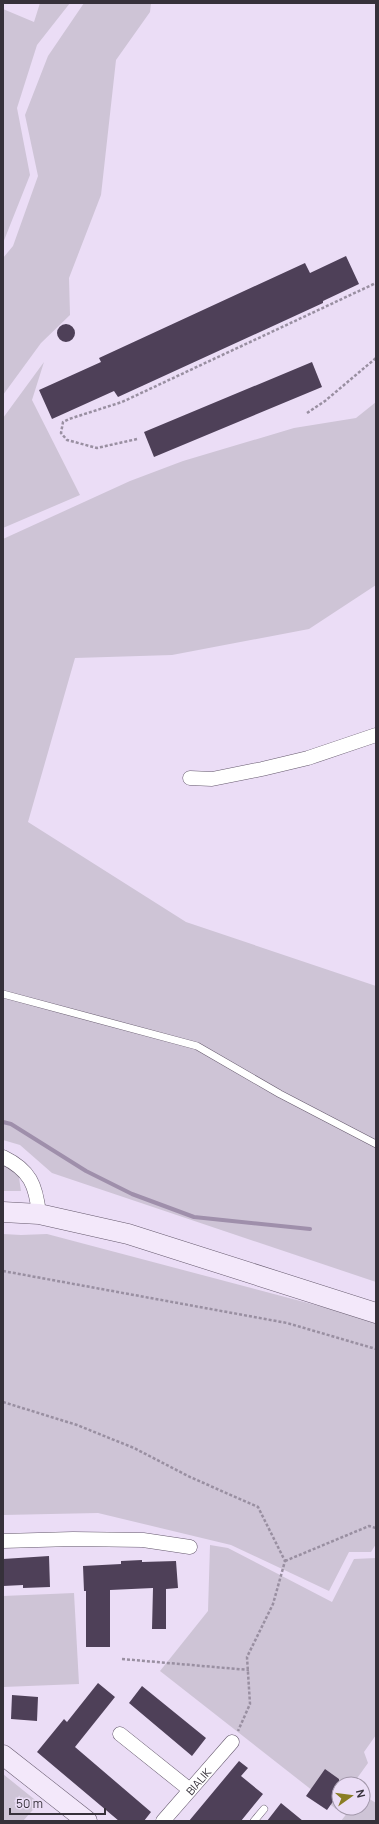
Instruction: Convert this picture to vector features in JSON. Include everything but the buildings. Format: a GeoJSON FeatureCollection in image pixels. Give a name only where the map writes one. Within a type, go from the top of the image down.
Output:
{"type":"FeatureCollection","features":[{"type":"Feature","properties":{"kind":"main road"},"geometry":{"type":"LineString","coordinates":[[3,1212],[38,1214],[128,1234],[376,1313]]}},
{"type":"Feature","properties":{"kind":"main road"},"geometry":{"type":"LineString","coordinates":[[3,1755],[87,1821]]}},
{"type":"Feature","properties":{"kind":"street"},"geometry":{"type":"LineString","coordinates":[[190,778],[212,779],[262,769],[308,758],[376,735]]}},
{"type":"Feature","properties":{"kind":"street"},"geometry":{"type":"LineString","coordinates":[[3,1156],[17,1164],[28,1174],[35,1188],[38,1214]]}},
{"type":"Feature","properties":{"kind":"street"},"geometry":{"type":"LineString","coordinates":[[3,1541],[73,1539],[143,1540],[190,1547]]}},
{"type":"Feature","properties":{"kind":"street"},"geometry":{"type":"LineString","coordinates":[[120,1734],[190,1790]]}},
{"type":"Feature","properties":{"kind":"street","name":"BIALIK"},"geometry":{"type":"LineString","coordinates":[[163,1821],[232,1742]]}},
{"type":"Feature","properties":{"kind":"lane"},"geometry":{"type":"LineString","coordinates":[[3,994],[196,1046],[280,1094],[376,1144]]}},
{"type":"Feature","properties":{"kind":"lane"},"geometry":{"type":"LineString","coordinates":[[254,1821],[264,1809]]}},
{"type":"Feature","properties":{"kind":"path"},"geometry":{"type":"LineString","coordinates":[[137,439],[97,448],[68,440],[61,433],[61,427],[63,422],[69,418],[122,402],[376,283]]}},
{"type":"Feature","properties":{"kind":"path"},"geometry":{"type":"LineString","coordinates":[[307,413],[325,401],[376,358]]}},
{"type":"Feature","properties":{"kind":"path"},"geometry":{"type":"LineString","coordinates":[[3,1271],[287,1323],[376,1348]]}},
{"type":"Feature","properties":{"kind":"path"},"geometry":{"type":"LineString","coordinates":[[285,1561],[369,1526],[376,1528]]}},
{"type":"Feature","properties":{"kind":"path"},"geometry":{"type":"LineString","coordinates":[[122,1659],[249,1670]]}},
{"type":"Feature","properties":{"kind":"shaded area"},"geometry":{"type":"Polygon","coordinates":[[[40,3],[70,3],[37,45],[17,108],[30,175],[3,243],[3,9],[34,22],[40,3]]]}},
{"type":"Feature","properties":{"kind":"shaded area"},"geometry":{"type":"Polygon","coordinates":[[[84,3],[151,3],[150,12],[116,60],[101,195],[69,278],[70,315],[41,343],[3,395],[3,258],[13,246],[38,176],[25,115],[48,56],[84,3]]]}},
{"type":"Feature","properties":{"kind":"shaded area"},"geometry":{"type":"Polygon","coordinates":[[[44,362],[32,400],[80,495],[3,528],[3,418],[44,362]]]}},
{"type":"Feature","properties":{"kind":"shaded area"},"geometry":{"type":"Polygon","coordinates":[[[376,402],[376,585],[309,629],[172,655],[75,658],[28,822],[186,922],[376,986],[376,1282],[52,1173],[20,1145],[3,1140],[3,539],[130,481],[183,461],[294,428],[356,418],[376,402]]]}},
{"type":"Feature","properties":{"kind":"shaded area"},"geometry":{"type":"Polygon","coordinates":[[[3,1152],[16,1157],[21,1191],[3,1191],[3,1152]]]}},
{"type":"Feature","properties":{"kind":"shaded area"},"geometry":{"type":"Polygon","coordinates":[[[3,1234],[47,1234],[376,1321],[376,1544],[371,1552],[349,1552],[329,1591],[231,1545],[98,1513],[3,1515],[3,1234]]]}},
{"type":"Feature","properties":{"kind":"shaded area"},"geometry":{"type":"Polygon","coordinates":[[[210,1545],[228,1548],[332,1602],[354,1559],[376,1558],[376,1735],[364,1752],[368,1763],[359,1776],[331,1776],[331,1805],[160,1671],[208,1611],[210,1545]]]}},
{"type":"Feature","properties":{"kind":"shaded area"},"geometry":{"type":"Polygon","coordinates":[[[74,1593],[79,1684],[3,1687],[3,1596],[74,1593]]]}},
{"type":"Feature","properties":{"kind":"shaded area"},"geometry":{"type":"Polygon","coordinates":[[[3,1774],[39,1803],[23,1821],[3,1821],[3,1774]]]}},
{"type":"Feature","properties":{"kind":"shaded area"},"geometry":{"type":"Polygon","coordinates":[[[371,1800],[376,1803],[376,1821],[341,1821],[345,1816],[371,1816],[371,1800]]]}},
{"type":"Feature","properties":{"kind":"waterway"},"geometry":{"type":"LineString","coordinates":[[3,1122],[11,1124],[86,1171],[132,1194],[194,1217],[310,1229]]}}]}
